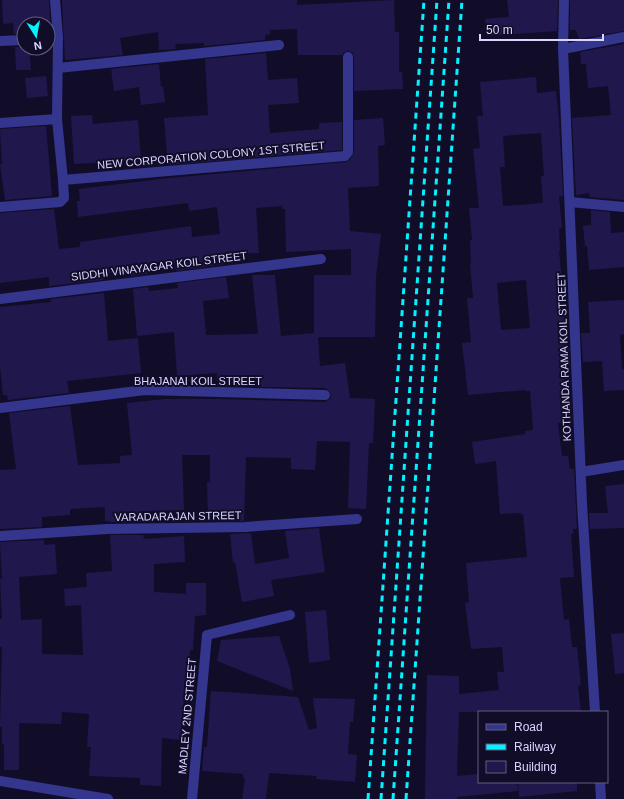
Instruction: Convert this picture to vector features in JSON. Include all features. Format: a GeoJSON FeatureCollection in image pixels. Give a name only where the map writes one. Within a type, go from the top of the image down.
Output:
{"type":"FeatureCollection","features":[{"type":"Feature","properties":{"kind":"street"},"geometry":{"type":"LineString","coordinates":[[54,16],[55,0]]}},
{"type":"Feature","properties":{"kind":"street","name":"KOTHANDA RAMA KOIL STREET"},"geometry":{"type":"LineString","coordinates":[[564,0],[563,49],[581,472],[595,711]]}},
{"type":"Feature","properties":{"kind":"street"},"geometry":{"type":"LineString","coordinates":[[563,49],[624,38]]}},
{"type":"Feature","properties":{"kind":"street"},"geometry":{"type":"LineString","coordinates":[[0,41],[16,40]]}},
{"type":"Feature","properties":{"kind":"street"},"geometry":{"type":"LineString","coordinates":[[58,68],[279,45]]}},
{"type":"Feature","properties":{"kind":"street"},"geometry":{"type":"LineString","coordinates":[[0,207],[60,202],[64,198],[57,119],[58,68],[56,56]]}},
{"type":"Feature","properties":{"kind":"street","name":"NEW CORPORATION COLONY 1ST STREET"},"geometry":{"type":"LineString","coordinates":[[62,180],[345,156],[348,152],[348,57]]}},
{"type":"Feature","properties":{"kind":"street"},"geometry":{"type":"LineString","coordinates":[[0,123],[57,119]]}},
{"type":"Feature","properties":{"kind":"street"},"geometry":{"type":"LineString","coordinates":[[570,202],[624,207]]}},
{"type":"Feature","properties":{"kind":"street","name":"SIDDHI VINAYAGAR KOIL STREET"},"geometry":{"type":"LineString","coordinates":[[0,299],[321,259]]}},
{"type":"Feature","properties":{"kind":"street","name":"BHAJANAI KOIL STREET"},"geometry":{"type":"LineString","coordinates":[[0,408],[145,390],[325,395]]}},
{"type":"Feature","properties":{"kind":"street"},"geometry":{"type":"LineString","coordinates":[[581,472],[624,465]]}},
{"type":"Feature","properties":{"kind":"street","name":"VARADARAJAN STREET"},"geometry":{"type":"LineString","coordinates":[[0,536],[107,529],[244,527],[357,519]]}},
{"type":"Feature","properties":{"kind":"street","name":"MADLEY 2ND STREET"},"geometry":{"type":"LineString","coordinates":[[192,799],[207,635],[290,615]]}},
{"type":"Feature","properties":{"kind":"street"},"geometry":{"type":"LineString","coordinates":[[0,781],[108,799]]}},
{"type":"Feature","properties":{"kind":"street"},"geometry":{"type":"LineString","coordinates":[[600,783],[601,799]]}},
{"type":"Feature","properties":{"kind":"building"},"geometry":{"type":"Polygon","coordinates":[[[2,0],[49,0],[50,16],[16,16],[16,34],[14,34],[13,23],[3,24],[2,0]]]}},
{"type":"Feature","properties":{"kind":"building"},"geometry":{"type":"Polygon","coordinates":[[[62,0],[297,0],[297,5],[394,0],[395,32],[399,32],[399,72],[402,72],[403,89],[354,91],[353,53],[348,51],[344,52],[342,55],[298,55],[297,29],[270,30],[270,34],[265,35],[265,40],[204,46],[204,43],[175,44],[176,49],[159,50],[158,32],[120,38],[123,55],[65,60],[62,0]]]}},
{"type":"Feature","properties":{"kind":"building"},"geometry":{"type":"Polygon","coordinates":[[[507,0],[558,0],[557,31],[487,36],[485,19],[509,17],[507,0]]]}},
{"type":"Feature","properties":{"kind":"building"},"geometry":{"type":"Polygon","coordinates":[[[570,0],[624,0],[624,31],[579,39],[576,30],[570,30],[570,0]]]}},
{"type":"Feature","properties":{"kind":"building"},"geometry":{"type":"Polygon","coordinates":[[[624,44],[624,200],[590,197],[589,193],[576,195],[572,118],[611,115],[608,86],[588,88],[586,64],[581,64],[580,52],[624,44]]]}},
{"type":"Feature","properties":{"kind":"building"},"geometry":{"type":"Polygon","coordinates":[[[15,47],[16,56],[30,56],[31,70],[16,70],[15,47]]]}},
{"type":"Feature","properties":{"kind":"building"},"geometry":{"type":"Polygon","coordinates":[[[266,53],[268,80],[297,78],[299,103],[268,105],[270,133],[319,129],[319,123],[342,122],[342,150],[168,165],[164,118],[208,115],[205,59],[266,53]]]}},
{"type":"Feature","properties":{"kind":"building"},"geometry":{"type":"Polygon","coordinates":[[[159,64],[161,87],[163,86],[165,102],[141,105],[139,87],[114,91],[111,69],[159,64]]]}},
{"type":"Feature","properties":{"kind":"building"},"geometry":{"type":"Polygon","coordinates":[[[46,76],[48,96],[27,98],[25,78],[46,76]]]}},
{"type":"Feature","properties":{"kind":"building"},"geometry":{"type":"Polygon","coordinates":[[[536,77],[537,93],[556,91],[563,196],[559,196],[562,228],[559,229],[559,251],[568,334],[570,363],[567,363],[572,422],[558,423],[562,456],[568,456],[570,469],[574,469],[577,529],[573,529],[573,534],[571,534],[574,577],[560,578],[564,620],[569,619],[572,647],[577,647],[581,685],[578,686],[581,711],[459,712],[457,776],[478,774],[478,783],[517,783],[518,791],[457,797],[457,799],[425,799],[427,675],[459,676],[459,694],[499,690],[497,672],[504,672],[502,647],[471,649],[465,603],[469,602],[466,563],[527,557],[523,514],[500,514],[496,461],[475,464],[472,442],[525,434],[525,431],[533,430],[530,391],[525,390],[468,395],[462,343],[471,342],[467,298],[473,298],[470,264],[470,240],[472,240],[469,208],[479,208],[473,149],[480,148],[477,116],[483,116],[480,82],[536,77]],[[541,133],[503,136],[505,167],[500,167],[503,206],[543,203],[541,176],[544,176],[541,133]],[[526,280],[497,283],[501,330],[530,328],[526,280]]]}},
{"type":"Feature","properties":{"kind":"building"},"geometry":{"type":"Polygon","coordinates":[[[92,115],[93,124],[138,120],[141,160],[74,164],[71,116],[92,115]]]}},
{"type":"Feature","properties":{"kind":"building"},"geometry":{"type":"Polygon","coordinates":[[[383,118],[385,145],[378,146],[379,186],[348,188],[350,231],[381,234],[376,277],[375,337],[318,337],[320,366],[345,363],[350,398],[375,399],[373,443],[369,443],[366,509],[348,508],[350,442],[317,441],[315,470],[291,469],[291,458],[246,457],[244,521],[228,521],[228,517],[208,517],[207,482],[210,482],[210,455],[182,455],[184,510],[142,511],[143,522],[110,522],[105,521],[105,507],[70,509],[70,515],[42,517],[42,527],[0,529],[0,470],[16,469],[9,413],[70,406],[78,465],[103,464],[120,463],[120,456],[132,455],[127,403],[165,399],[325,402],[331,398],[330,392],[325,388],[217,386],[217,373],[177,376],[174,332],[137,336],[133,289],[148,287],[149,291],[178,288],[177,283],[226,277],[229,298],[203,301],[206,335],[258,334],[252,275],[275,275],[281,336],[314,333],[314,275],[351,275],[351,249],[286,252],[285,209],[282,209],[282,206],[256,208],[259,253],[231,254],[231,260],[225,260],[225,264],[176,271],[174,262],[147,266],[147,274],[131,276],[131,270],[102,274],[103,280],[49,286],[49,277],[0,283],[0,213],[54,209],[59,249],[80,247],[80,242],[191,226],[192,237],[220,234],[217,207],[189,211],[188,203],[78,217],[77,201],[80,201],[79,189],[169,178],[346,162],[350,160],[354,152],[354,120],[383,118]]]}},
{"type":"Feature","properties":{"kind":"building"},"geometry":{"type":"Polygon","coordinates":[[[46,126],[52,196],[5,200],[0,164],[2,164],[0,129],[46,126]]]}},
{"type":"Feature","properties":{"kind":"building"},"geometry":{"type":"Polygon","coordinates":[[[591,210],[610,212],[611,233],[624,232],[624,267],[589,270],[587,246],[585,246],[583,226],[591,225],[591,210]]]}},
{"type":"Feature","properties":{"kind":"building"},"geometry":{"type":"Polygon","coordinates":[[[104,293],[108,341],[138,338],[141,373],[67,381],[69,393],[8,400],[7,395],[3,395],[0,366],[0,307],[51,302],[51,299],[104,293]]]}},
{"type":"Feature","properties":{"kind":"building"},"geometry":{"type":"Polygon","coordinates":[[[624,300],[624,334],[620,335],[622,369],[624,369],[624,390],[604,391],[602,361],[583,362],[581,333],[590,333],[588,302],[624,300]]]}},
{"type":"Feature","properties":{"kind":"building"},"geometry":{"type":"Polygon","coordinates":[[[624,484],[624,528],[590,529],[589,513],[608,513],[605,486],[624,484]]]}},
{"type":"Feature","properties":{"kind":"building"},"geometry":{"type":"Polygon","coordinates":[[[319,528],[325,572],[271,580],[274,596],[242,602],[235,562],[233,563],[230,534],[251,533],[255,564],[289,558],[285,531],[319,528]]]}},
{"type":"Feature","properties":{"kind":"building"},"geometry":{"type":"Polygon","coordinates":[[[110,535],[143,535],[144,539],[184,536],[185,562],[154,564],[154,592],[186,594],[186,583],[206,583],[206,615],[195,616],[193,650],[190,650],[188,697],[184,697],[181,740],[162,738],[161,786],[140,785],[140,778],[89,776],[91,747],[87,747],[89,714],[62,712],[61,724],[19,723],[19,770],[4,770],[4,745],[2,744],[2,727],[0,727],[2,647],[0,647],[0,619],[2,619],[0,579],[2,579],[0,542],[44,540],[44,545],[55,544],[57,574],[19,577],[21,620],[42,619],[42,654],[83,655],[81,605],[65,606],[64,589],[87,587],[86,573],[112,571],[110,535]]]}},
{"type":"Feature","properties":{"kind":"building"},"geometry":{"type":"Polygon","coordinates":[[[326,610],[330,660],[309,663],[305,612],[326,610]]]}},
{"type":"Feature","properties":{"kind":"building"},"geometry":{"type":"Polygon","coordinates":[[[624,633],[624,673],[615,674],[611,634],[624,633]]]}},
{"type":"Feature","properties":{"kind":"building"},"geometry":{"type":"Polygon","coordinates":[[[279,636],[290,669],[293,691],[217,661],[221,640],[279,636]]]}},
{"type":"Feature","properties":{"kind":"building"},"geometry":{"type":"Polygon","coordinates":[[[211,691],[298,697],[309,730],[317,728],[313,698],[355,699],[353,722],[350,722],[348,754],[357,755],[355,782],[316,779],[317,776],[269,773],[266,799],[242,799],[245,778],[243,778],[243,774],[202,771],[204,747],[207,747],[211,691]]]}},
{"type":"Feature","properties":{"kind":"building"},"geometry":{"type":"Polygon","coordinates":[[[518,783],[577,783],[577,791],[519,797],[518,783]]]}},
{"type":"Feature","properties":{"kind":"railway"},"geometry":{"type":"LineString","coordinates":[[368,799],[424,0]]}},
{"type":"Feature","properties":{"kind":"railway"},"geometry":{"type":"LineString","coordinates":[[381,799],[437,0]]}},
{"type":"Feature","properties":{"kind":"railway"},"geometry":{"type":"LineString","coordinates":[[393,799],[449,0]]}},
{"type":"Feature","properties":{"kind":"railway"},"geometry":{"type":"LineString","coordinates":[[406,799],[462,0]]}}]}
